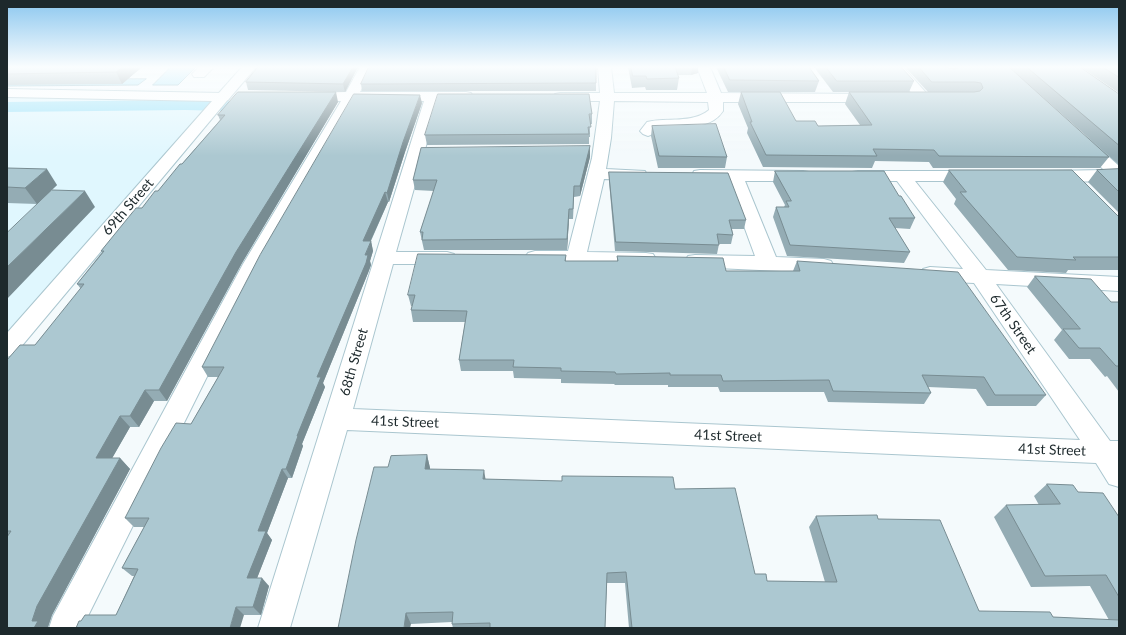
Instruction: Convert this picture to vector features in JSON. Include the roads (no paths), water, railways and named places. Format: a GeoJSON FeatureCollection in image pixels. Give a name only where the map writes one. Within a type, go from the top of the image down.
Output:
{"type":"FeatureCollection","features":[{"type":"Feature","properties":{"kind":"street"},"geometry":{"type":"LineString","coordinates":[[84,97],[218,103],[239,97]]}},
{"type":"Feature","properties":{"kind":"street","name":"69th Street"},"geometry":{"type":"LineString","coordinates":[[7,348],[223,97]]}},
{"type":"Feature","properties":{"kind":"street"},"geometry":{"type":"LineString","coordinates":[[294,97],[315,97]]}},
{"type":"Feature","properties":{"kind":"street"},"geometry":{"type":"LineString","coordinates":[[65,628],[253,264],[351,97]]}},
{"type":"Feature","properties":{"kind":"street","name":"68th Street"},"geometry":{"type":"LineString","coordinates":[[274,628],[338,419],[385,258],[422,152],[433,97]]}},
{"type":"Feature","properties":{"kind":"street"},"geometry":{"type":"LineString","coordinates":[[544,97],[891,98]]}},
{"type":"Feature","properties":{"kind":"street"},"geometry":{"type":"LineString","coordinates":[[576,257],[597,174],[593,150],[607,97]]}},
{"type":"Feature","properties":{"kind":"street"},"geometry":{"type":"LineString","coordinates":[[648,131],[656,124],[704,121],[716,112],[715,97]]}},
{"type":"Feature","properties":{"kind":"street"},"geometry":{"type":"LineString","coordinates":[[907,98],[938,98]]}},
{"type":"Feature","properties":{"kind":"street"},"geometry":{"type":"LineString","coordinates":[[1030,176],[1110,175],[1115,171],[1075,134]]}},
{"type":"Feature","properties":{"kind":"street"},"geometry":{"type":"LineString","coordinates":[[597,174],[658,175]]}},
{"type":"Feature","properties":{"kind":"street"},"geometry":{"type":"LineString","coordinates":[[681,175],[818,176]]}},
{"type":"Feature","properties":{"kind":"street"},"geometry":{"type":"LineString","coordinates":[[734,176],[768,263]]}},
{"type":"Feature","properties":{"kind":"street"},"geometry":{"type":"LineString","coordinates":[[841,176],[990,176]]}},
{"type":"Feature","properties":{"kind":"street","name":"67th Street"},"geometry":{"type":"LineString","coordinates":[[902,176],[980,277],[1111,453],[1119,475]]}},
{"type":"Feature","properties":{"kind":"street"},"geometry":{"type":"LineString","coordinates":[[1070,176],[1086,193]]}},
{"type":"Feature","properties":{"kind":"street"},"geometry":{"type":"LineString","coordinates":[[520,258],[576,257],[768,263],[839,267]]}},
{"type":"Feature","properties":{"kind":"street"},"geometry":{"type":"LineString","coordinates":[[385,258],[464,258]]}},
{"type":"Feature","properties":{"kind":"street"},"geometry":{"type":"LineString","coordinates":[[910,272],[1119,284]]}},
{"type":"Feature","properties":{"kind":"street","name":"41st Street"},"geometry":{"type":"LineString","coordinates":[[338,419],[1111,453]]}},
{"type":"Feature","properties":{"kind":"waterway"},"geometry":{"type":"LineString","coordinates":[[7,107],[185,105],[262,107]]}}]}
